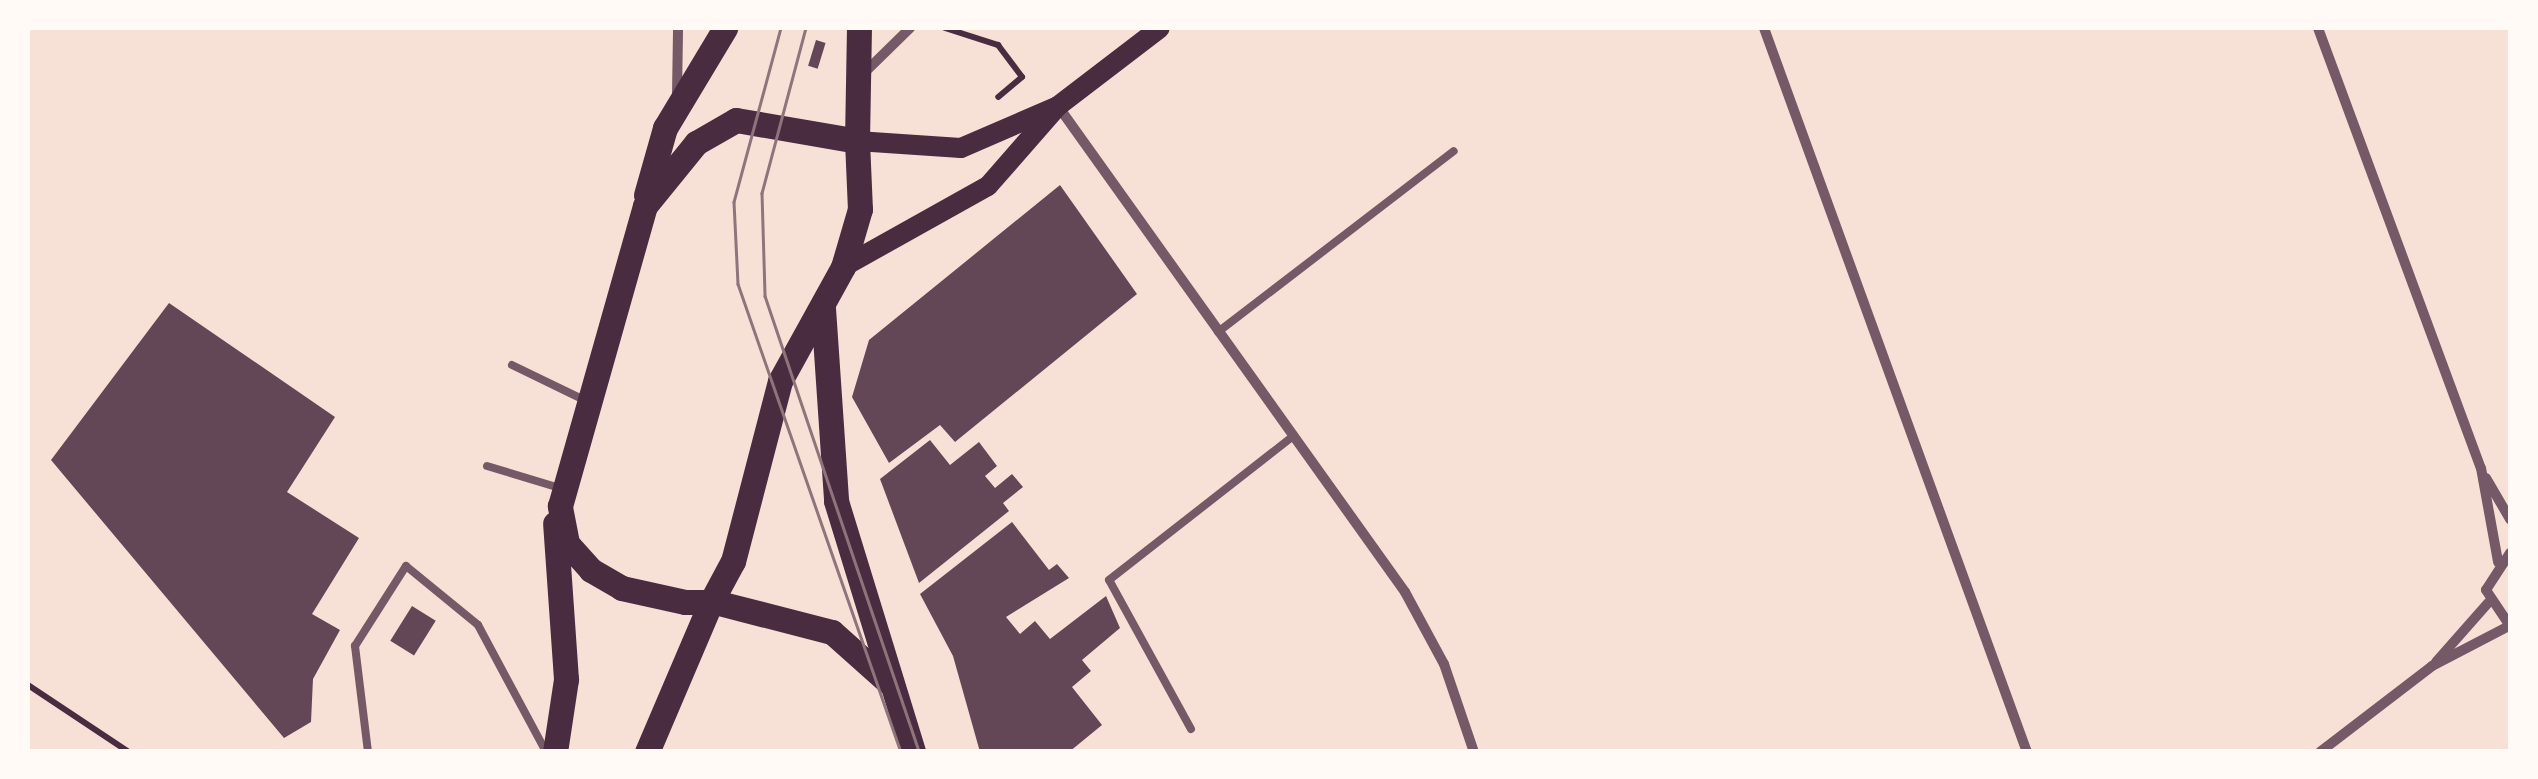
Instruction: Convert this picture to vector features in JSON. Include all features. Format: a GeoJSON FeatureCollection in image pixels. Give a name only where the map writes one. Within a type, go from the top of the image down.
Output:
{"type":"FeatureCollection","features":[{"type":"Feature","properties":{"kind":"main road"},"geometry":{"type":"LineString","coordinates":[[555,752],[566,679],[554,539],[564,489],[641,214],[676,106],[725,28]]}},
{"type":"Feature","properties":{"kind":"main road"},"geometry":{"type":"LineString","coordinates":[[647,752],[748,523],[780,381],[844,267],[860,208],[856,80],[859,28]]}},
{"type":"Feature","properties":{"kind":"main road"},"geometry":{"type":"LineString","coordinates":[[844,267],[988,186],[1058,106],[1160,28]]}},
{"type":"Feature","properties":{"kind":"main road"},"geometry":{"type":"LineString","coordinates":[[641,214],[696,144],[736,120],[857,141],[950,150],[985,139],[1058,106]]}},
{"type":"Feature","properties":{"kind":"main road"},"geometry":{"type":"LineString","coordinates":[[822,308],[833,486],[913,752]]}},
{"type":"Feature","properties":{"kind":"main road"},"geometry":{"type":"LineString","coordinates":[[564,489],[560,525],[591,570],[632,591],[712,602],[832,632],[891,685]]}},
{"type":"Feature","properties":{"kind":"street"},"geometry":{"type":"LineString","coordinates":[[676,106],[678,28]]}},
{"type":"Feature","properties":{"kind":"street"},"geometry":{"type":"LineString","coordinates":[[856,80],[910,28]]}},
{"type":"Feature","properties":{"kind":"street"},"geometry":{"type":"LineString","coordinates":[[1764,28],[2027,752]]}},
{"type":"Feature","properties":{"kind":"street"},"geometry":{"type":"LineString","coordinates":[[2318,28],[2480,468],[2498,562],[2488,602],[2432,666]]}},
{"type":"Feature","properties":{"kind":"street"},"geometry":{"type":"LineString","coordinates":[[1058,106],[1427,629],[1474,752]]}},
{"type":"Feature","properties":{"kind":"street"},"geometry":{"type":"LineString","coordinates":[[2480,468],[2510,519]]}},
{"type":"Feature","properties":{"kind":"street"},"geometry":{"type":"LineString","coordinates":[[2498,562],[2510,553]]}},
{"type":"Feature","properties":{"kind":"street"},"geometry":{"type":"LineString","coordinates":[[2320,752],[2432,666],[2510,626],[2488,602]]}},
{"type":"Feature","properties":{"kind":"lane"},"geometry":{"type":"LineString","coordinates":[[1218,332],[1454,150]]}},
{"type":"Feature","properties":{"kind":"lane"},"geometry":{"type":"LineString","coordinates":[[512,364],[588,402]]}},
{"type":"Feature","properties":{"kind":"lane"},"geometry":{"type":"LineString","coordinates":[[1191,729],[1109,580],[1292,437]]}},
{"type":"Feature","properties":{"kind":"lane"},"geometry":{"type":"LineString","coordinates":[[487,466],[564,489]]}},
{"type":"Feature","properties":{"kind":"lane"},"geometry":{"type":"LineString","coordinates":[[368,752],[355,646],[406,566],[478,625],[546,752]]}},
{"type":"Feature","properties":{"kind":"path"},"geometry":{"type":"LineString","coordinates":[[945,28],[998,46],[1022,77],[974,116],[985,139]]}},
{"type":"Feature","properties":{"kind":"path"},"geometry":{"type":"LineString","coordinates":[[28,685],[129,752]]}},
{"type":"Feature","properties":{"kind":"building"},"geometry":{"type":"Polygon","coordinates":[[[816,40],[826,43],[818,69],[808,66],[816,40]]]}},
{"type":"Feature","properties":{"kind":"building"},"geometry":{"type":"Polygon","coordinates":[[[1060,185],[1137,294],[955,442],[940,425],[889,463],[852,397],[869,340],[1060,185]]]}},
{"type":"Feature","properties":{"kind":"building"},"geometry":{"type":"Polygon","coordinates":[[[169,303],[335,417],[287,492],[359,538],[312,614],[340,630],[313,679],[311,722],[284,738],[51,460],[169,303]]]}},
{"type":"Feature","properties":{"kind":"building"},"geometry":{"type":"Polygon","coordinates":[[[930,440],[950,465],[979,442],[997,466],[985,476],[995,488],[1012,474],[1023,487],[1003,503],[1009,511],[919,583],[880,479],[930,440]]]}},
{"type":"Feature","properties":{"kind":"building"},"geometry":{"type":"Polygon","coordinates":[[[1012,522],[1049,570],[1057,564],[1069,578],[1006,617],[1020,634],[1035,621],[1050,639],[1106,596],[1120,628],[1082,660],[1091,671],[1072,687],[1102,725],[1069,752],[980,752],[953,656],[920,594],[1012,522]]]}},
{"type":"Feature","properties":{"kind":"building"},"geometry":{"type":"Polygon","coordinates":[[[412,606],[436,621],[414,656],[390,641],[412,606]]]}},
{"type":"Feature","properties":{"kind":"tram line"},"geometry":{"type":"LineString","coordinates":[[781,28],[734,202],[738,284],[901,752]]}},
{"type":"Feature","properties":{"kind":"tram line"},"geometry":{"type":"LineString","coordinates":[[806,28],[762,193],[765,296],[919,752]]}}]}
